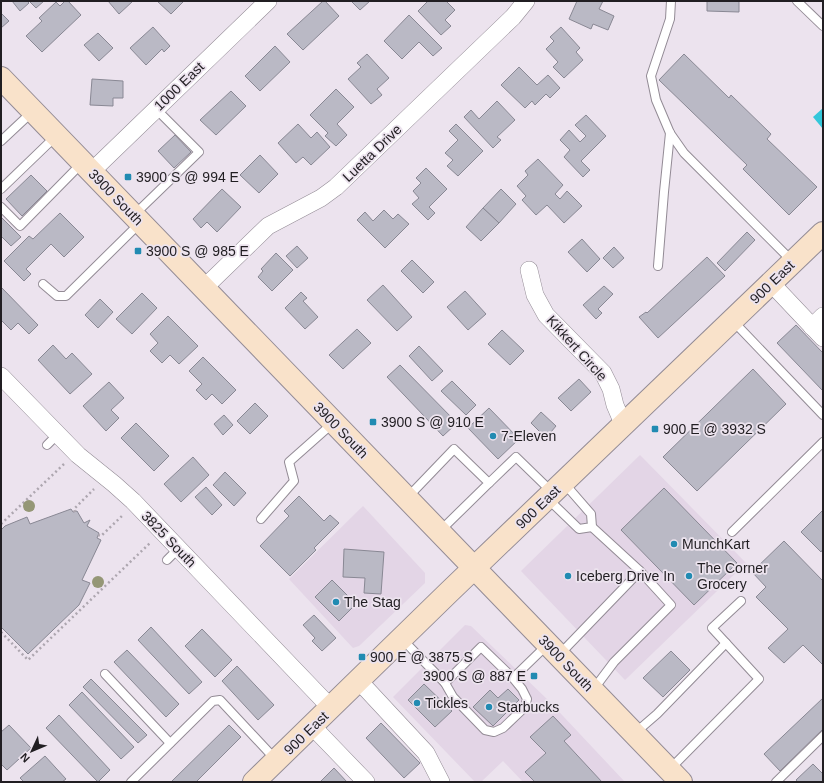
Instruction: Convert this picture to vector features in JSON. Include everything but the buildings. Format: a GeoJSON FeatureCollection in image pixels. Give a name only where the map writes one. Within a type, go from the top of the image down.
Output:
{"type":"FeatureCollection","features":[{"type":"Feature","properties":{"kind":"main road","name":"3900 South"},"geometry":{"type":"LineString","coordinates":[[1,78],[675,776]]}},
{"type":"Feature","properties":{"kind":"main road","name":"900 East"},"geometry":{"type":"LineString","coordinates":[[261,780],[276,761],[402,638],[823,233]]}},
{"type":"Feature","properties":{"kind":"street","name":"1000 East"},"geometry":{"type":"LineString","coordinates":[[86,167],[156,108],[268,1]]}},
{"type":"Feature","properties":{"kind":"street","name":"Luetta Drive"},"geometry":{"type":"LineString","coordinates":[[204,288],[268,226],[321,198],[336,187],[507,23],[526,1]]}},
{"type":"Feature","properties":{"kind":"street","name":"Kikkert Circle"},"geometry":{"type":"LineString","coordinates":[[529,270],[535,295],[546,315],[603,373],[624,426]]}},
{"type":"Feature","properties":{"kind":"street"},"geometry":{"type":"LineString","coordinates":[[770,283],[819,327]]}},
{"type":"Feature","properties":{"kind":"street","name":"3825 South"},"geometry":{"type":"LineString","coordinates":[[1,377],[52,440],[78,455],[128,497],[172,554],[331,708]]}},
{"type":"Feature","properties":{"kind":"street"},"geometry":{"type":"LineString","coordinates":[[359,681],[426,753],[441,782]]}},
{"type":"Feature","properties":{"kind":"street"},"geometry":{"type":"LineString","coordinates":[[312,726],[366,782]]}},
{"type":"Feature","properties":{"kind":"lane"},"geometry":{"type":"LineString","coordinates":[[671,1],[670,19],[651,76],[656,100],[670,133],[684,154],[793,262]]}},
{"type":"Feature","properties":{"kind":"lane"},"geometry":{"type":"LineString","coordinates":[[797,1],[823,26]]}},
{"type":"Feature","properties":{"kind":"lane"},"geometry":{"type":"LineString","coordinates":[[43,284],[57,296],[66,296],[199,152],[156,108]]}},
{"type":"Feature","properties":{"kind":"lane"},"geometry":{"type":"LineString","coordinates":[[1,141],[33,111]]}},
{"type":"Feature","properties":{"kind":"lane"},"geometry":{"type":"LineString","coordinates":[[658,266],[670,133]]}},
{"type":"Feature","properties":{"kind":"lane"},"geometry":{"type":"LineString","coordinates":[[1,190],[56,135]]}},
{"type":"Feature","properties":{"kind":"lane"},"geometry":{"type":"LineString","coordinates":[[1,207],[20,226],[86,167]]}},
{"type":"Feature","properties":{"kind":"lane"},"geometry":{"type":"LineString","coordinates":[[732,320],[823,415]]}},
{"type":"Feature","properties":{"kind":"lane"},"geometry":{"type":"LineString","coordinates":[[261,519],[294,481],[289,462],[333,422]]}},
{"type":"Feature","properties":{"kind":"lane"},"geometry":{"type":"LineString","coordinates":[[732,532],[823,442]]}},
{"type":"Feature","properties":{"kind":"lane"},"geometry":{"type":"LineString","coordinates":[[407,498],[454,449],[489,483]]}},
{"type":"Feature","properties":{"kind":"lane"},"geometry":{"type":"LineString","coordinates":[[440,532],[516,457],[555,491],[591,514],[592,527],[640,572],[671,605],[614,662],[593,690]]}},
{"type":"Feature","properties":{"kind":"lane"},"geometry":{"type":"LineString","coordinates":[[555,491],[579,529],[592,527]]}},
{"type":"Feature","properties":{"kind":"lane"},"geometry":{"type":"LineString","coordinates":[[513,678],[553,650],[640,572]]}},
{"type":"Feature","properties":{"kind":"lane"},"geometry":{"type":"LineString","coordinates":[[675,776],[759,679],[712,628],[740,601]]}},
{"type":"Feature","properties":{"kind":"lane"},"geometry":{"type":"LineString","coordinates":[[402,638],[445,683],[453,697],[485,730],[494,732],[503,728],[525,707],[527,698],[522,689],[513,678],[481,647],[445,683]]}},
{"type":"Feature","properties":{"kind":"lane"},"geometry":{"type":"LineString","coordinates":[[634,734],[657,714],[726,643]]}},
{"type":"Feature","properties":{"kind":"lane"},"geometry":{"type":"LineString","coordinates":[[105,674],[170,743]]}},
{"type":"Feature","properties":{"kind":"lane"},"geometry":{"type":"LineString","coordinates":[[131,782],[213,701],[220,700],[276,761]]}},
{"type":"Feature","properties":{"kind":"lane"},"geometry":{"type":"LineString","coordinates":[[776,782],[823,736]]}},
{"type":"Feature","properties":{"kind":"path"},"geometry":{"type":"LineString","coordinates":[[1,524],[64,464]]}},
{"type":"Feature","properties":{"kind":"path"},"geometry":{"type":"LineString","coordinates":[[75,512],[74,509],[95,488]]}},
{"type":"Feature","properties":{"kind":"path"},"geometry":{"type":"LineString","coordinates":[[98,536],[101,536],[123,515]]}},
{"type":"Feature","properties":{"kind":"path"},"geometry":{"type":"LineString","coordinates":[[1,632],[28,660],[150,543]]}},
{"type":"Feature","properties":{"kind":"shaded area"},"geometry":{"type":"Polygon","coordinates":[[[640,455],[746,563],[625,680],[521,571],[640,455]]]}},
{"type":"Feature","properties":{"kind":"shaded area"},"geometry":{"type":"Polygon","coordinates":[[[363,506],[425,573],[425,583],[359,646],[353,648],[289,579],[363,506]]]}},
{"type":"Feature","properties":{"kind":"shaded area"},"geometry":{"type":"Polygon","coordinates":[[[465,625],[471,626],[548,700],[625,782],[523,782],[503,761],[481,782],[475,782],[393,697],[465,625]]]}},
{"type":"Feature","properties":{"kind":"water"},"geometry":{"type":"Polygon","coordinates":[[[823,108],[823,129],[813,117],[823,108]]]}},
{"type":"Feature","properties":{"kind":"place","name":"3900 S @ 994 E"},"geometry":{"type":"Point","coordinates":[128,177]}},
{"type":"Feature","properties":{"kind":"place","name":"3900 S @ 985 E"},"geometry":{"type":"Point","coordinates":[138,251]}},
{"type":"Feature","properties":{"kind":"place","name":"3900 S @ 910 E"},"geometry":{"type":"Point","coordinates":[373,422]}},
{"type":"Feature","properties":{"kind":"place","name":"900 E @ 3932 S"},"geometry":{"type":"Point","coordinates":[655,429]}},
{"type":"Feature","properties":{"kind":"place","name":"7-Eleven"},"geometry":{"type":"Point","coordinates":[493,436]}},
{"type":"Feature","properties":{"kind":"place","name":"MunchKart"},"geometry":{"type":"Point","coordinates":[674,544]}},
{"type":"Feature","properties":{"kind":"place","name":"Iceberg Drive In"},"geometry":{"type":"Point","coordinates":[568,576]}},
{"type":"Feature","properties":{"kind":"place","name":"The Corner Grocery"},"geometry":{"type":"Point","coordinates":[689,576]}},
{"type":"Feature","properties":{"kind":"place","name":"The Stag"},"geometry":{"type":"Point","coordinates":[336,602]}},
{"type":"Feature","properties":{"kind":"place","name":"900 E @ 3875 S"},"geometry":{"type":"Point","coordinates":[362,657]}},
{"type":"Feature","properties":{"kind":"place","name":"3900 S @ 887 E"},"geometry":{"type":"Point","coordinates":[534,676]}},
{"type":"Feature","properties":{"kind":"place","name":"Tickles"},"geometry":{"type":"Point","coordinates":[417,703]}},
{"type":"Feature","properties":{"kind":"place","name":"Starbucks"},"geometry":{"type":"Point","coordinates":[489,707]}}]}
